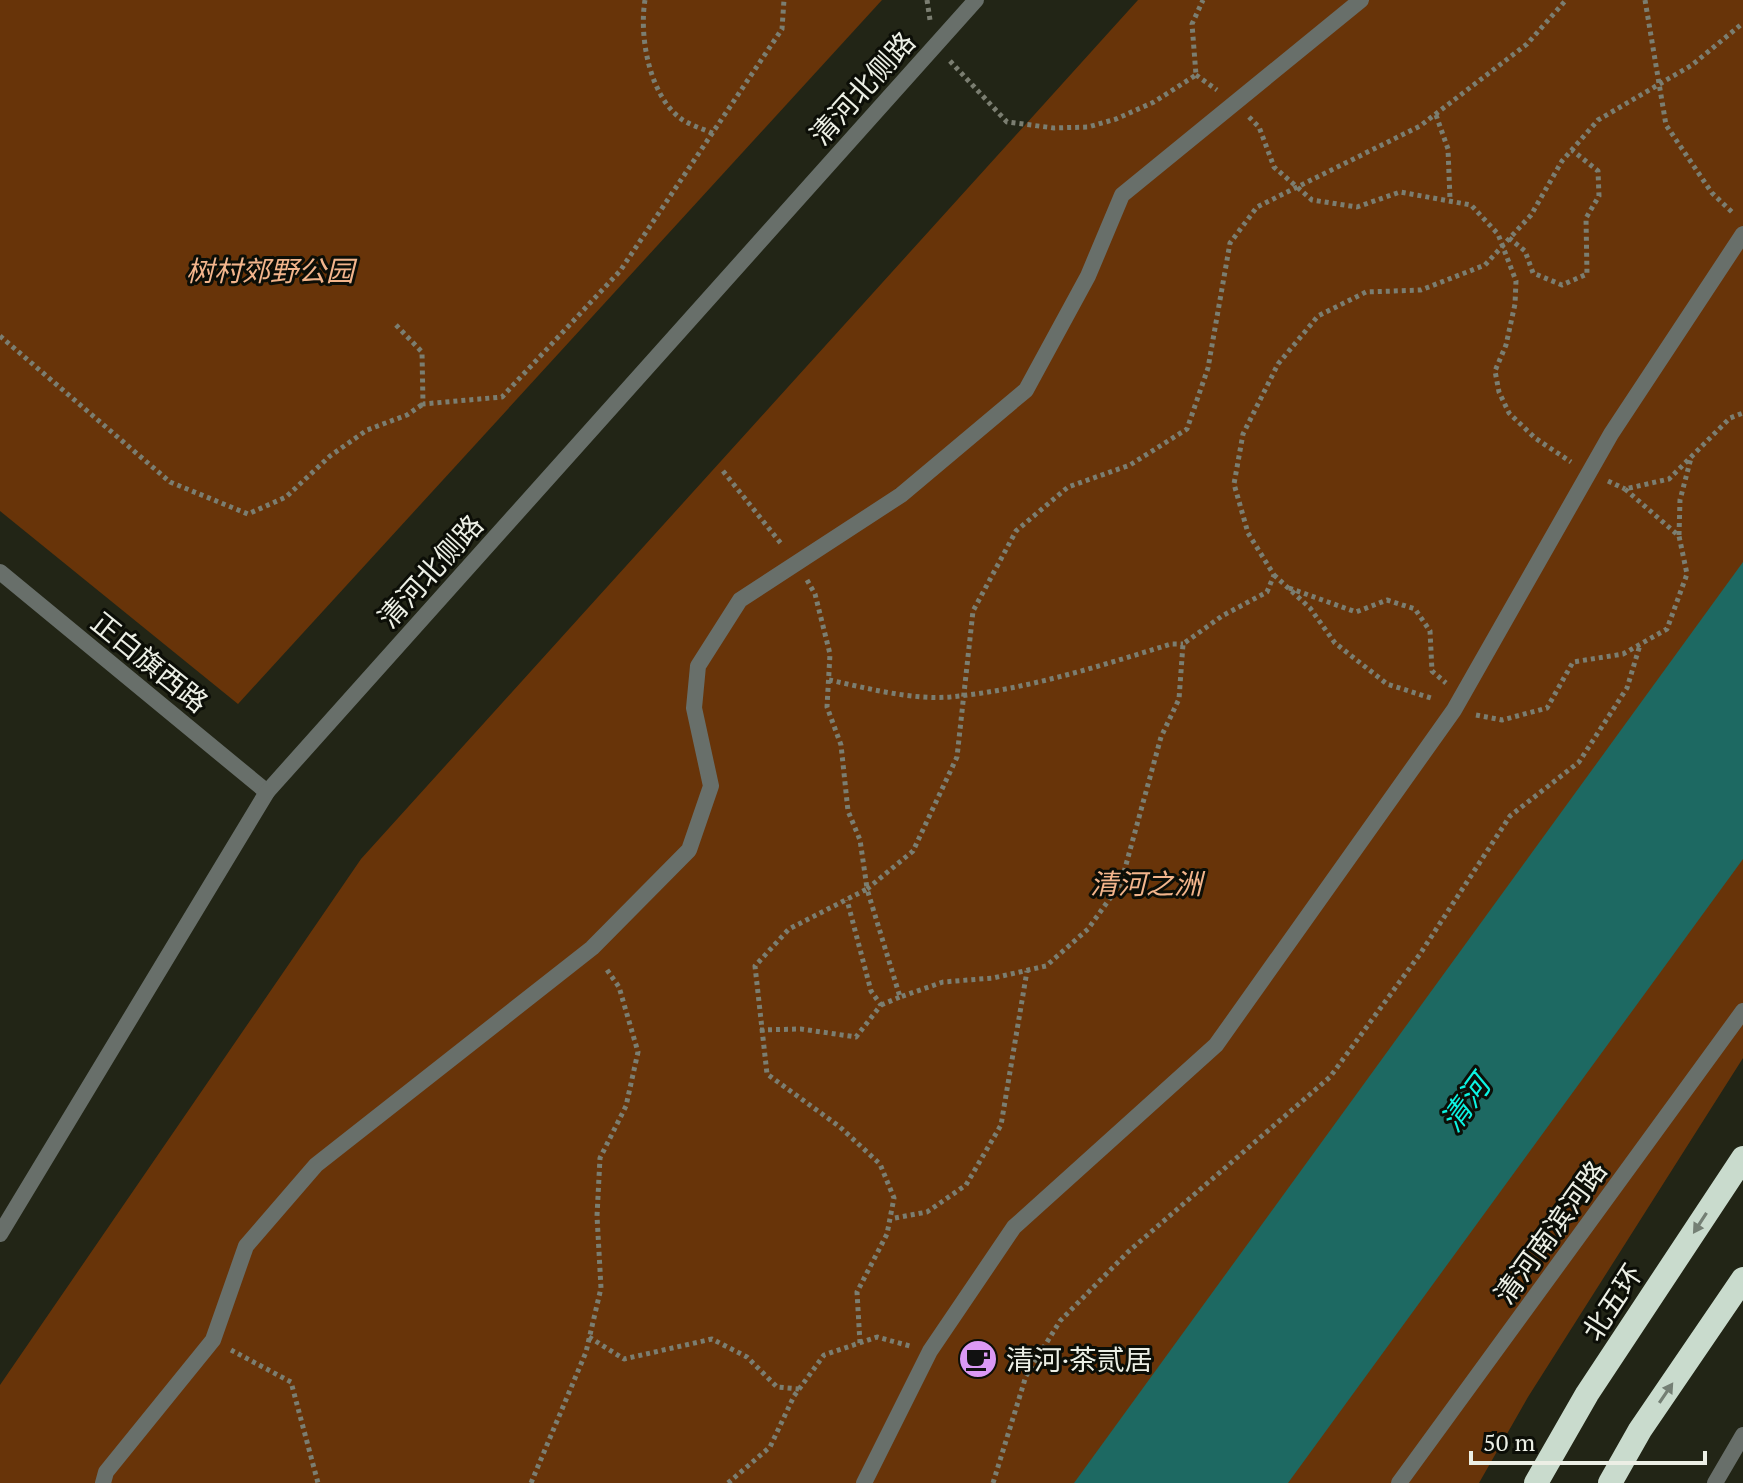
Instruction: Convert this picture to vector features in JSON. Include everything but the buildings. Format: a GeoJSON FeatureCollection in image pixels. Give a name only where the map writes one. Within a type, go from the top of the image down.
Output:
{"type":"FeatureCollection","features":[{"type":"Feature","properties":{"kind":"highway","name":"北五环"},"geometry":{"type":"LineString","coordinates":[[1536,1483],[1587,1394],[1743,1158]]}},
{"type":"Feature","properties":{"kind":"highway"},"geometry":{"type":"LineString","coordinates":[[1610,1483],[1640,1430],[1743,1279]]}},
{"type":"Feature","properties":{"kind":"street","name":"清河北侧路"},"geometry":{"type":"LineString","coordinates":[[0,1234],[267,792],[976,0]]}},
{"type":"Feature","properties":{"kind":"street"},"geometry":{"type":"LineString","coordinates":[[103,1483],[106,1472],[213,1340],[246,1246],[316,1165],[592,948],[689,850],[711,786],[694,708],[698,666],[740,600],[901,495],[1026,390],[1088,276],[1122,195],[1361,0]]}},
{"type":"Feature","properties":{"kind":"street"},"geometry":{"type":"LineString","coordinates":[[864,1483],[930,1351],[1014,1227],[1216,1045],[1458,703],[1589,473],[1743,234]]}},
{"type":"Feature","properties":{"kind":"street","name":"正白旗西路"},"geometry":{"type":"LineString","coordinates":[[0,572],[267,792]]}},
{"type":"Feature","properties":{"kind":"street","name":"清河南滨河路"},"geometry":{"type":"LineString","coordinates":[[1399,1483],[1743,1011]]}},
{"type":"Feature","properties":{"kind":"street"},"geometry":{"type":"LineString","coordinates":[[1715,1483],[1743,1435]]}},
{"type":"Feature","properties":{"kind":"path"},"geometry":{"type":"LineString","coordinates":[[645,0],[644,41],[658,89],[679,117],[714,134]]}},
{"type":"Feature","properties":{"kind":"path"},"geometry":{"type":"LineString","coordinates":[[0,336],[170,482],[248,514],[286,497],[330,456],[367,430],[407,415],[423,404],[502,397],[620,271],[782,29],[784,0]]}},
{"type":"Feature","properties":{"kind":"path"},"geometry":{"type":"LineString","coordinates":[[927,0],[927,14]]}},
{"type":"Feature","properties":{"kind":"path"},"geometry":{"type":"LineString","coordinates":[[1203,0],[1192,24],[1196,75],[1218,91]]}},
{"type":"Feature","properties":{"kind":"path"},"geometry":{"type":"LineString","coordinates":[[860,1343],[857,1292],[887,1234],[894,1198],[880,1164],[840,1127],[767,1074],[755,966],[789,929],[867,889],[913,851],[957,757],[973,611],[1016,531],[1068,487],[1130,465],[1187,429],[1208,368],[1230,243],[1257,207],[1420,126],[1527,44],[1566,0]]}},
{"type":"Feature","properties":{"kind":"path"},"geometry":{"type":"LineString","coordinates":[[1645,0],[1666,125],[1712,193],[1743,222]]}},
{"type":"Feature","properties":{"kind":"path"},"geometry":{"type":"LineString","coordinates":[[1691,457],[1680,500],[1679,536],[1687,574],[1667,629],[1623,654],[1573,662],[1547,708],[1502,720],[1458,703],[1387,684],[1335,643],[1310,608],[1274,575],[1248,533],[1234,484],[1243,434],[1278,364],[1318,316],[1366,292],[1421,290],[1485,265],[1531,215],[1562,161],[1598,120],[1692,65],[1743,23]]}},
{"type":"Feature","properties":{"kind":"path"},"geometry":{"type":"LineString","coordinates":[[951,63],[1007,122],[1054,128],[1088,127],[1116,119],[1154,102],[1196,75]]}},
{"type":"Feature","properties":{"kind":"path"},"geometry":{"type":"LineString","coordinates":[[1245,114],[1259,127],[1274,167],[1309,198],[1357,207],[1400,192],[1471,205],[1498,234],[1516,281],[1515,304],[1506,345],[1495,371],[1499,392],[1509,413],[1535,438],[1589,473]]}},
{"type":"Feature","properties":{"kind":"path"},"geometry":{"type":"LineString","coordinates":[[1436,114],[1448,149],[1450,199]]}},
{"type":"Feature","properties":{"kind":"path"},"geometry":{"type":"LineString","coordinates":[[1509,238],[1525,251],[1533,273],[1562,285],[1587,274],[1586,218],[1599,196],[1598,171],[1572,150]]}},
{"type":"Feature","properties":{"kind":"path"},"geometry":{"type":"LineString","coordinates":[[396,325],[422,352],[423,404]]}},
{"type":"Feature","properties":{"kind":"path"},"geometry":{"type":"LineString","coordinates":[[1679,536],[1625,489],[1669,479],[1730,418],[1743,413]]}},
{"type":"Feature","properties":{"kind":"path"},"geometry":{"type":"LineString","coordinates":[[723,471],[796,563],[815,594],[830,654],[827,707],[841,745],[848,811],[860,840],[867,889],[900,997]]}},
{"type":"Feature","properties":{"kind":"path"},"geometry":{"type":"LineString","coordinates":[[829,680],[890,693],[949,697],[1078,673],[1171,644],[1183,644],[1222,616],[1267,592],[1274,575]]}},
{"type":"Feature","properties":{"kind":"path"},"geometry":{"type":"LineString","coordinates":[[1287,587],[1356,612],[1387,600],[1415,609],[1430,631],[1432,671],[1458,703]]}},
{"type":"Feature","properties":{"kind":"path"},"geometry":{"type":"LineString","coordinates":[[760,1030],[801,1029],[856,1037],[881,1005],[943,982],[993,978],[1046,966],[1088,929],[1121,883],[1161,737],[1179,699],[1183,644]]}},
{"type":"Feature","properties":{"kind":"path"},"geometry":{"type":"LineString","coordinates":[[993,1483],[1026,1376],[1060,1321],[1129,1251],[1330,1077],[1420,954],[1510,816],[1579,762],[1627,688],[1640,645]]}},
{"type":"Feature","properties":{"kind":"path"},"geometry":{"type":"LineString","coordinates":[[847,900],[871,991],[881,1005]]}},
{"type":"Feature","properties":{"kind":"path"},"geometry":{"type":"LineString","coordinates":[[531,1483],[589,1337],[601,1288],[597,1216],[600,1158],[626,1106],[638,1052],[619,987],[592,948]]}},
{"type":"Feature","properties":{"kind":"path"},"geometry":{"type":"LineString","coordinates":[[895,1218],[927,1212],[966,1185],[1001,1125],[1027,971]]}},
{"type":"Feature","properties":{"kind":"path"},"geometry":{"type":"LineString","coordinates":[[589,1337],[624,1359],[712,1339],[747,1357],[777,1387],[799,1389]]}},
{"type":"Feature","properties":{"kind":"path"},"geometry":{"type":"LineString","coordinates":[[728,1483],[770,1447],[799,1389],[824,1355],[877,1337],[930,1351]]}},
{"type":"Feature","properties":{"kind":"path"},"geometry":{"type":"LineString","coordinates":[[213,1340],[291,1382],[318,1483]]}},
{"type":"Feature","properties":{"kind":"green space","name":"树村郊野公园"},"geometry":{"type":"Polygon","coordinates":[[[0,0],[882,0],[238,704],[0,511],[0,0]]]}},
{"type":"Feature","properties":{"kind":"green space","name":"清河之洲"},"geometry":{"type":"Polygon","coordinates":[[[1138,0],[1743,0],[1743,1058],[1528,1397],[1479,1483],[0,1483],[0,1385],[361,859],[1138,0]]]}},
{"type":"Feature","properties":{"kind":"water","name":"清河"},"geometry":{"type":"Polygon","coordinates":[[[1743,562],[1743,859],[1288,1483],[1074,1483],[1743,562]]]}},
{"type":"Feature","properties":{"kind":"place","name":"清河·茶贰居"},"geometry":{"type":"Point","coordinates":[978,1359]}}]}
